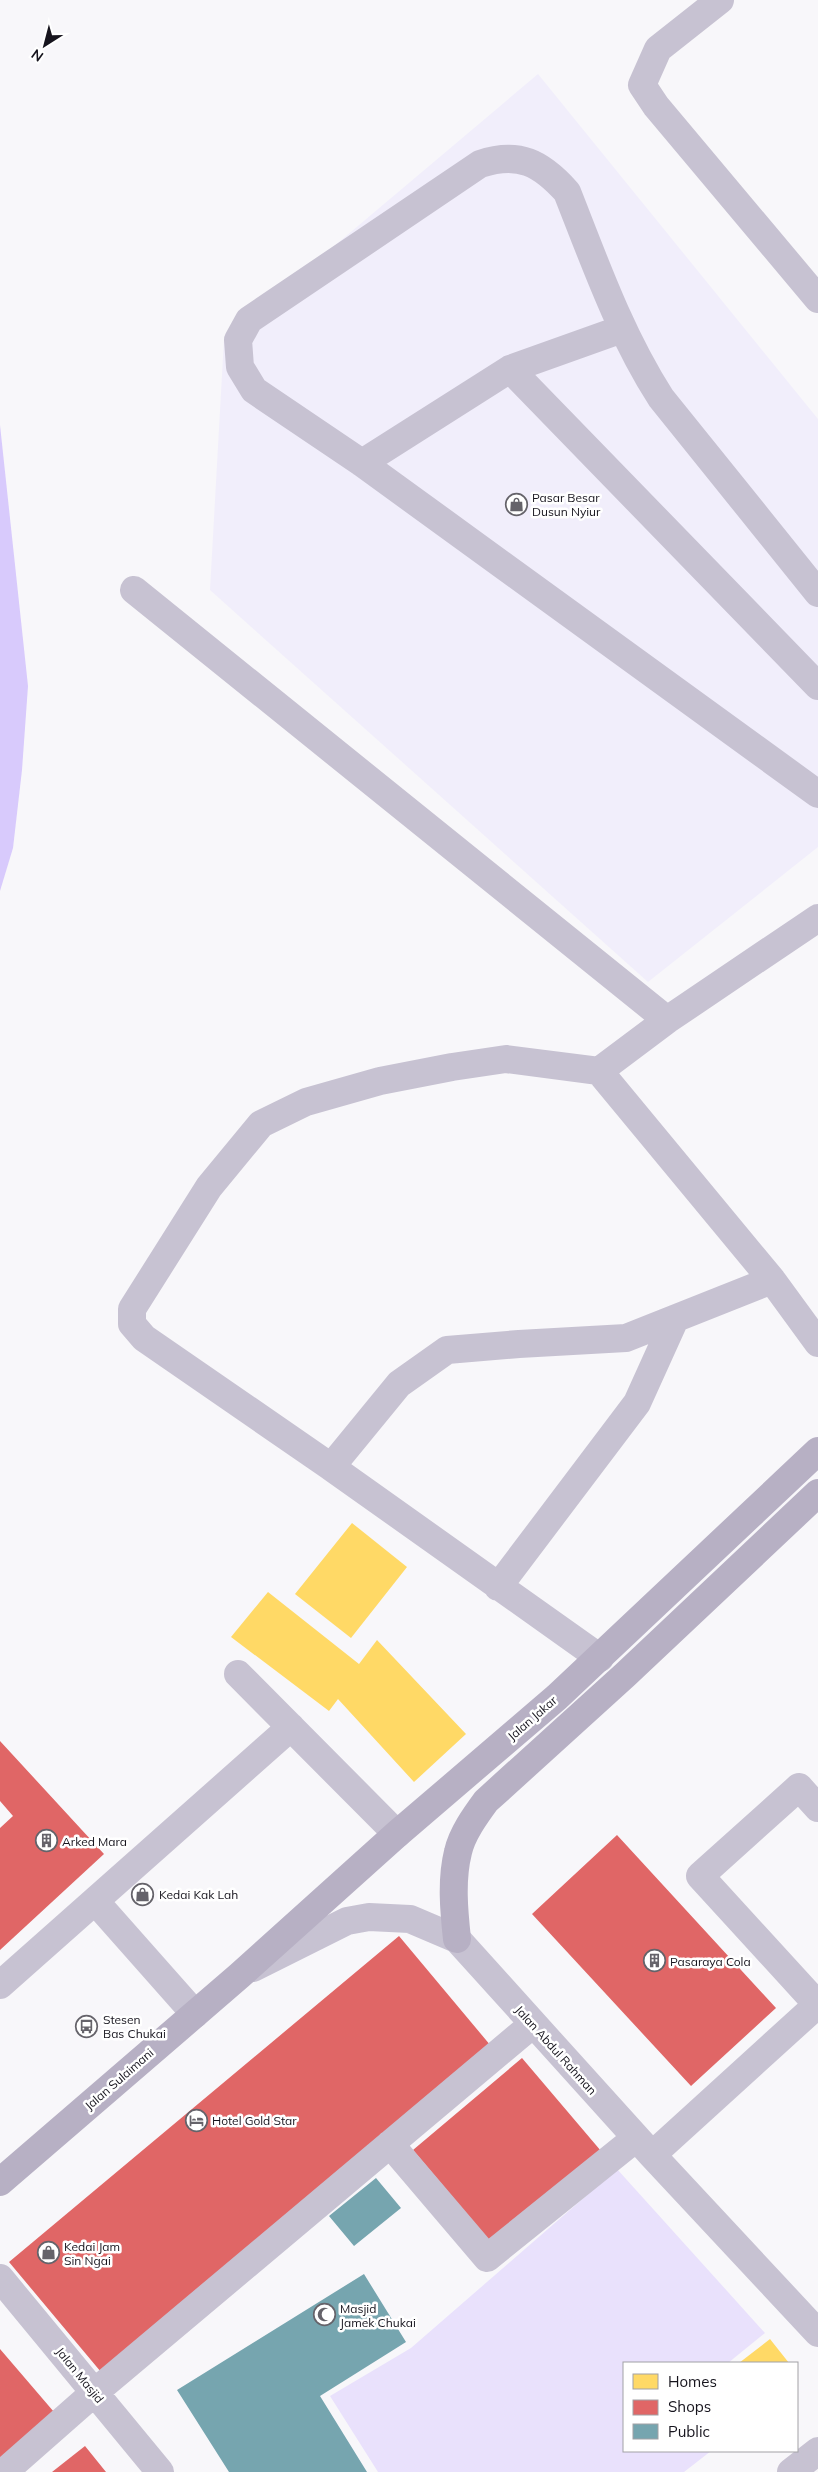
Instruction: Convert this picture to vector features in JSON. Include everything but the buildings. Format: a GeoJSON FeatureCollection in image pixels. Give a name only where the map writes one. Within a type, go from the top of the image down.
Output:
{"type":"FeatureCollection","features":[{"type":"Feature","properties":{"kind":"main road","name":"Jalan Jakar"},"geometry":{"type":"LineString","coordinates":[[238,1976],[397,1834],[600,1658],[818,1451]]}},
{"type":"Feature","properties":{"kind":"main road"},"geometry":{"type":"LineString","coordinates":[[456,1939],[453,1906],[458,1852],[474,1817],[486,1801],[625,1675],[818,1493]]}},
{"type":"Feature","properties":{"kind":"main road","name":"Jalan Sulaimani"},"geometry":{"type":"LineString","coordinates":[[0,2182],[238,1976]]}},
{"type":"Feature","properties":{"kind":"street"},"geometry":{"type":"LineString","coordinates":[[720,0],[658,49],[642,85],[662,113],[818,299]]}},
{"type":"Feature","properties":{"kind":"street"},"geometry":{"type":"LineString","coordinates":[[817,791],[362,463],[254,390],[240,366],[238,340],[249,320],[480,164],[496,159],[513,158],[533,163],[552,175],[567,192],[622,329],[641,366],[661,398],[818,593]]}},
{"type":"Feature","properties":{"kind":"street"},"geometry":{"type":"LineString","coordinates":[[362,463],[510,369],[622,329]]}},
{"type":"Feature","properties":{"kind":"street"},"geometry":{"type":"LineString","coordinates":[[510,369],[818,686]]}},
{"type":"Feature","properties":{"kind":"street"},"geometry":{"type":"LineString","coordinates":[[134,590],[667,1020]]}},
{"type":"Feature","properties":{"kind":"street"},"geometry":{"type":"LineString","coordinates":[[599,1071],[667,1020],[818,918]]}},
{"type":"Feature","properties":{"kind":"street"},"geometry":{"type":"LineString","coordinates":[[600,1658],[331,1467],[144,1338],[132,1324],[132,1309],[209,1187],[261,1124],[306,1102],[380,1081],[506,1059],[599,1071],[772,1280],[818,1343]]}},
{"type":"Feature","properties":{"kind":"street"},"geometry":{"type":"LineString","coordinates":[[331,1467],[399,1384],[447,1350],[626,1338],[772,1280]]}},
{"type":"Feature","properties":{"kind":"street"},"geometry":{"type":"LineString","coordinates":[[498,1587],[637,1403],[675,1319]]}},
{"type":"Feature","properties":{"kind":"street"},"geometry":{"type":"LineString","coordinates":[[238,1674],[397,1834]]}},
{"type":"Feature","properties":{"kind":"street"},"geometry":{"type":"LineString","coordinates":[[0,1985],[291,1727]]}},
{"type":"Feature","properties":{"kind":"street"},"geometry":{"type":"LineString","coordinates":[[390,2144],[487,2258],[644,2147],[818,2004],[700,1876],[799,1787],[818,1808]]}},
{"type":"Feature","properties":{"kind":"street"},"geometry":{"type":"LineString","coordinates":[[94,1901],[195,2014]]}},
{"type":"Feature","properties":{"kind":"street","name":"Jalan Abdul Rahman"},"geometry":{"type":"LineString","coordinates":[[238,1976],[347,1922],[369,1917],[410,1919],[456,1939],[644,2147],[818,2333]]}},
{"type":"Feature","properties":{"kind":"street"},"geometry":{"type":"LineString","coordinates":[[4,2472],[95,2392],[533,2024]]}},
{"type":"Feature","properties":{"kind":"street","name":"Jalan Masjid"},"geometry":{"type":"LineString","coordinates":[[0,2278],[160,2472]]}},
{"type":"Feature","properties":{"kind":"street"},"geometry":{"type":"LineString","coordinates":[[792,2472],[818,2451]]}},
{"type":"Feature","properties":{"kind":"shaded area","name":"Pasar Besar Dusun Nyiur"},"geometry":{"type":"Polygon","coordinates":[[[538,74],[818,419],[818,847],[648,982],[210,590],[224,339],[538,74]]]}},
{"type":"Feature","properties":{"kind":"shaded area"},"geometry":{"type":"Polygon","coordinates":[[[0,425],[28,686],[22,770],[13,848],[0,891],[0,425]]]}},
{"type":"Feature","properties":{"kind":"shaded area"},"geometry":{"type":"Polygon","coordinates":[[[617,2169],[765,2333],[729,2362],[623,2362],[623,2452],[710,2452],[684,2472],[378,2472],[330,2396],[411,2348],[617,2169]]]}},
{"type":"Feature","properties":{"kind":"place","name":"Pasar Besar Dusun Nyiur"},"geometry":{"type":"Point","coordinates":[516,504]}},
{"type":"Feature","properties":{"kind":"place","name":"Arked Mara"},"geometry":{"type":"Point","coordinates":[46,1841]}},
{"type":"Feature","properties":{"kind":"place","name":"Kedai Kak Lah"},"geometry":{"type":"Point","coordinates":[143,1894]}},
{"type":"Feature","properties":{"kind":"place","name":"Pasaraya Cola"},"geometry":{"type":"Point","coordinates":[654,1961]}},
{"type":"Feature","properties":{"kind":"place","name":"Stesen Bas Chukai"},"geometry":{"type":"Point","coordinates":[87,2026]}},
{"type":"Feature","properties":{"kind":"place","name":"Hotel Gold Star"},"geometry":{"type":"Point","coordinates":[196,2120]}},
{"type":"Feature","properties":{"kind":"place","name":"Kedai Jam Sin Ngai"},"geometry":{"type":"Point","coordinates":[48,2253]}},
{"type":"Feature","properties":{"kind":"place","name":"Masjid Jamek Chukai"},"geometry":{"type":"Point","coordinates":[324,2315]}}]}
